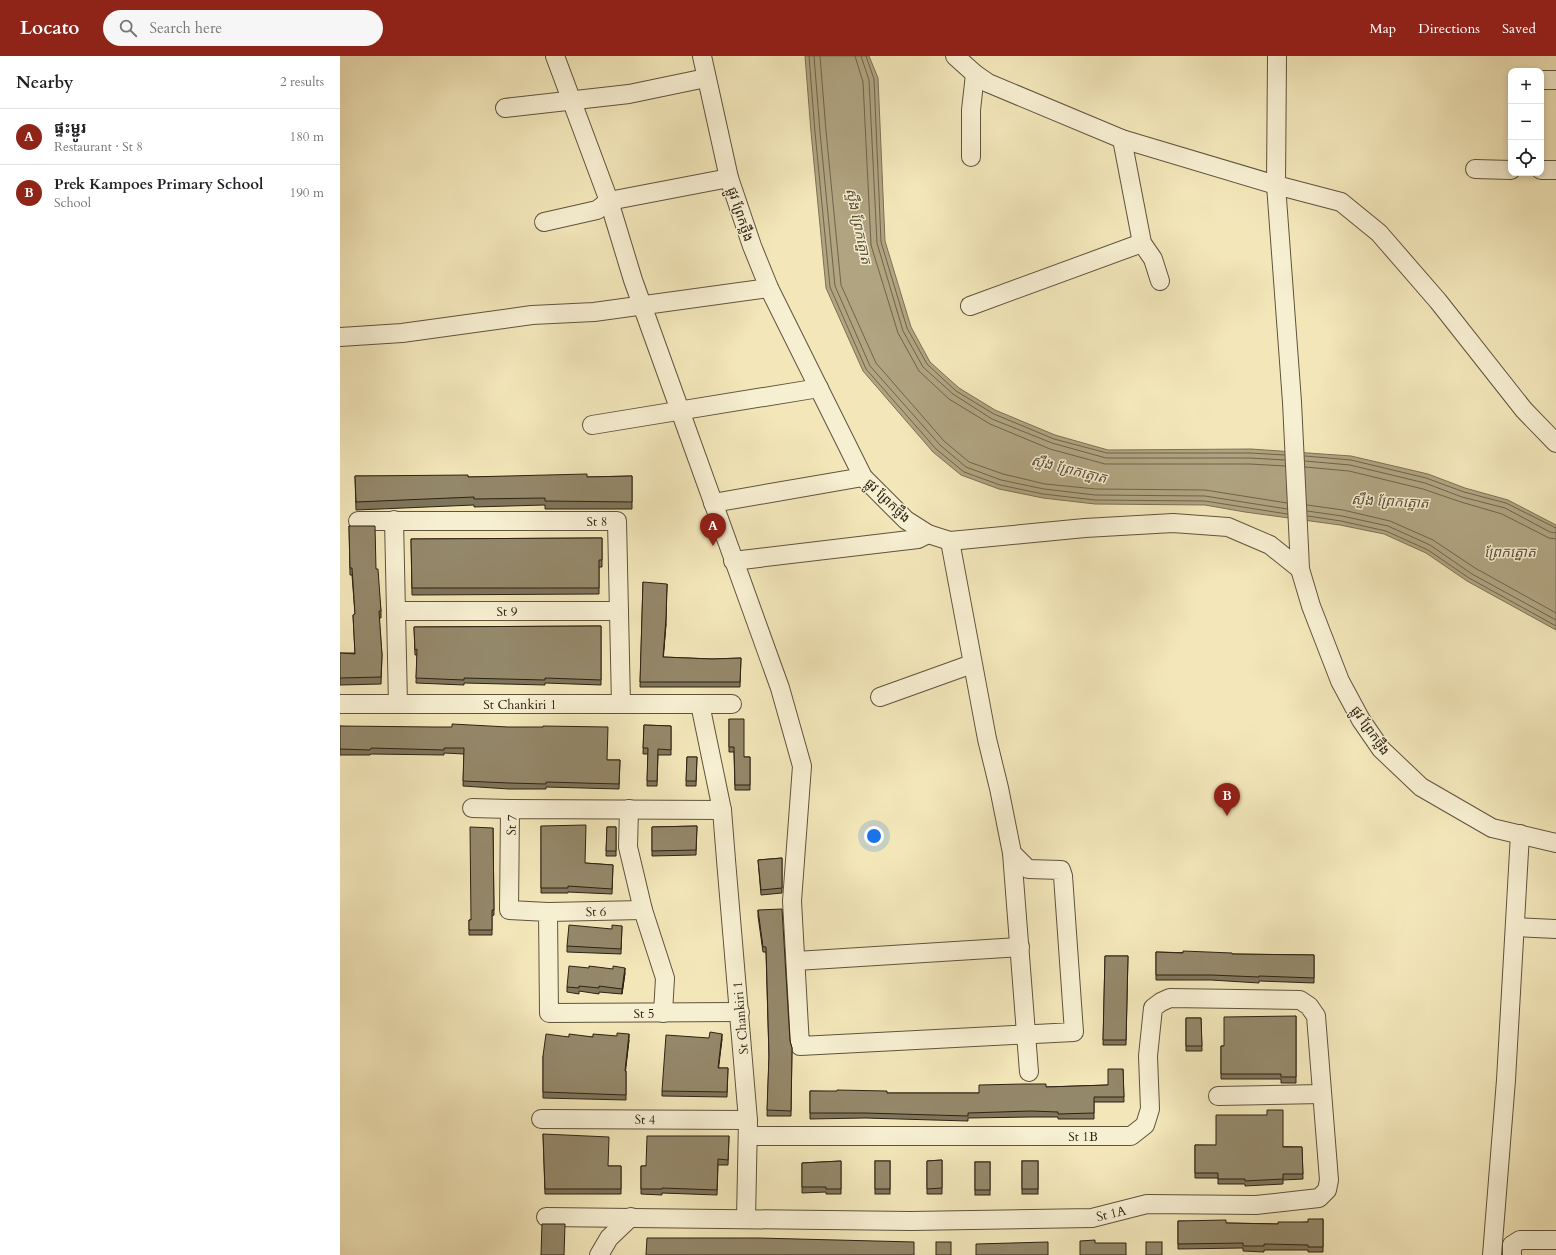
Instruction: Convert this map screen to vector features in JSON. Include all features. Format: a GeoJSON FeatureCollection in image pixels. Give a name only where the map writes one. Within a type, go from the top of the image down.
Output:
{"type":"FeatureCollection","features":[{"type":"Feature","properties":{"kind":"street"},"geometry":{"type":"LineString","coordinates":[[555,56],[570,100],[609,200],[642,304],[780,688],[802,766],[792,901],[800,1046],[1074,1032],[1063,876],[1061,870],[1028,869],[1012,853]]}},
{"type":"Feature","properties":{"kind":"street","name":"ផ្លូវ ព្រែកថ្លឹង"},"geometry":{"type":"LineString","coordinates":[[702,56],[729,178],[752,246],[769,288],[863,477],[906,520],[928,534],[950,540],[1085,528],[1174,523],[1228,527],[1270,545],[1300,569]]}},
{"type":"Feature","properties":{"kind":"street"},"geometry":{"type":"LineString","coordinates":[[955,56],[975,74],[988,83],[1122,139],[1276,185],[1342,202],[1379,233],[1438,301],[1524,410],[1556,442]]}},
{"type":"Feature","properties":{"kind":"street","name":"ផ្លូវ ព្រែកថ្លឹង"},"geometry":{"type":"LineString","coordinates":[[1276,56],[1276,185],[1292,402],[1300,569],[1311,606],[1340,681],[1361,720],[1381,749],[1421,787],[1492,828],[1556,843]]}},
{"type":"Feature","properties":{"kind":"street"},"geometry":{"type":"LineString","coordinates":[[971,157],[971,110],[975,74]]}},
{"type":"Feature","properties":{"kind":"street"},"geometry":{"type":"LineString","coordinates":[[505,108],[629,94],[706,78]]}},
{"type":"Feature","properties":{"kind":"street"},"geometry":{"type":"LineString","coordinates":[[1544,80],[1556,80]]}},
{"type":"Feature","properties":{"kind":"street"},"geometry":{"type":"LineString","coordinates":[[1122,139],[1142,243],[1153,259],[1160,281]]}},
{"type":"Feature","properties":{"kind":"street"},"geometry":{"type":"LineString","coordinates":[[1475,169],[1508,170]]}},
{"type":"Feature","properties":{"kind":"street"},"geometry":{"type":"LineString","coordinates":[[1544,170],[1556,170]]}},
{"type":"Feature","properties":{"kind":"street"},"geometry":{"type":"LineString","coordinates":[[544,222],[597,210],[609,200],[729,178]]}},
{"type":"Feature","properties":{"kind":"street"},"geometry":{"type":"LineString","coordinates":[[970,306],[1142,243]]}},
{"type":"Feature","properties":{"kind":"street"},"geometry":{"type":"LineString","coordinates":[[340,337],[402,333],[532,315],[594,312],[642,304],[769,288]]}},
{"type":"Feature","properties":{"kind":"street"},"geometry":{"type":"LineString","coordinates":[[592,425],[819,388]]}},
{"type":"Feature","properties":{"kind":"street"},"geometry":{"type":"LineString","coordinates":[[713,503],[863,477]]}},
{"type":"Feature","properties":{"kind":"street"},"geometry":{"type":"LineString","coordinates":[[394,520],[398,704]]}},
{"type":"Feature","properties":{"kind":"street","name":"St 8"},"geometry":{"type":"LineString","coordinates":[[358,521],[617,521],[621,704]]}},
{"type":"Feature","properties":{"kind":"street"},"geometry":{"type":"LineString","coordinates":[[733,560],[918,538],[928,534]]}},
{"type":"Feature","properties":{"kind":"street"},"geometry":{"type":"LineString","coordinates":[[950,540],[972,664],[1012,853],[1029,1072]]}},
{"type":"Feature","properties":{"kind":"street","name":"St 9"},"geometry":{"type":"LineString","coordinates":[[396,611],[619,611]]}},
{"type":"Feature","properties":{"kind":"street"},"geometry":{"type":"LineString","coordinates":[[880,696],[972,664]]}},
{"type":"Feature","properties":{"kind":"street","name":"St Chankiri 1"},"geometry":{"type":"LineString","coordinates":[[340,704],[732,704]]}},
{"type":"Feature","properties":{"kind":"street","name":"St Chankiri 1"},"geometry":{"type":"LineString","coordinates":[[700,704],[722,810],[749,1128],[746,1219]]}},
{"type":"Feature","properties":{"kind":"street"},"geometry":{"type":"LineString","coordinates":[[472,808],[510,808]]}},
{"type":"Feature","properties":{"kind":"street","name":"St 7"},"geometry":{"type":"LineString","coordinates":[[548,912],[509,910],[510,808],[722,810]]}},
{"type":"Feature","properties":{"kind":"street"},"geometry":{"type":"LineString","coordinates":[[629,809],[628,847],[643,910],[665,978],[663,1012]]}},
{"type":"Feature","properties":{"kind":"street"},"geometry":{"type":"LineString","coordinates":[[1492,1255],[1516,927],[1520,834]]}},
{"type":"Feature","properties":{"kind":"street","name":"St 6"},"geometry":{"type":"LineString","coordinates":[[548,912],[643,910]]}},
{"type":"Feature","properties":{"kind":"street","name":"St 5"},"geometry":{"type":"LineString","coordinates":[[548,912],[549,1013],[740,1012]]}},
{"type":"Feature","properties":{"kind":"street"},"geometry":{"type":"LineString","coordinates":[[1516,927],[1556,929]]}},
{"type":"Feature","properties":{"kind":"street"},"geometry":{"type":"LineString","coordinates":[[796,961],[1020,947]]}},
{"type":"Feature","properties":{"kind":"street","name":"St 1B"},"geometry":{"type":"LineString","coordinates":[[749,1128],[1131,1136],[1145,1125],[1150,1109],[1148,1056],[1153,1008],[1170,998],[1300,1000]]}},
{"type":"Feature","properties":{"kind":"street","name":"St 1A"},"geometry":{"type":"LineString","coordinates":[[746,1219],[1001,1220],[1092,1218],[1147,1204],[1256,1205],[1319,1198],[1327,1190],[1329,1180],[1316,1016],[1309,1006],[1300,1000]]}},
{"type":"Feature","properties":{"kind":"street"},"geometry":{"type":"LineString","coordinates":[[1218,1096],[1322,1094]]}},
{"type":"Feature","properties":{"kind":"street","name":"St 4"},"geometry":{"type":"LineString","coordinates":[[541,1119],[749,1128]]}},
{"type":"Feature","properties":{"kind":"street"},"geometry":{"type":"LineString","coordinates":[[546,1217],[746,1219]]}},
{"type":"Feature","properties":{"kind":"street"},"geometry":{"type":"LineString","coordinates":[[599,1255],[609,1238],[631,1217]]}},
{"type":"Feature","properties":{"kind":"street"},"geometry":{"type":"LineString","coordinates":[[1512,1255],[1512,1245],[1520,1240],[1556,1240]]}},
{"type":"Feature","properties":{"kind":"water","name":"ព្រែកត្នោត"},"geometry":{"type":"Polygon","coordinates":[[[805,56],[869,56],[878,78],[885,241],[911,327],[930,362],[959,388],[995,410],[1055,435],[1108,450],[1251,449],[1351,456],[1428,474],[1465,488],[1508,500],[1556,525],[1556,630],[1467,581],[1426,553],[1384,534],[1340,525],[1205,505],[1095,504],[1043,498],[999,489],[961,475],[933,452],[863,371],[826,288],[805,56]]]}},
{"type":"Feature","properties":{"kind":"building"},"geometry":{"type":"Polygon","coordinates":[[[587,474],[587,477],[632,476],[632,502],[545,501],[545,498],[474,499],[474,497],[356,502],[355,476],[468,475],[468,477],[587,474]]]}},
{"type":"Feature","properties":{"kind":"building"},"geometry":{"type":"Polygon","coordinates":[[[349,526],[375,526],[376,569],[378,569],[381,611],[379,611],[382,655],[381,677],[340,678],[340,653],[355,654],[353,615],[355,614],[352,568],[350,568],[349,526]]]}},
{"type":"Feature","properties":{"kind":"building"},"geometry":{"type":"Polygon","coordinates":[[[602,538],[602,560],[599,560],[599,588],[412,588],[411,539],[602,538]]]}},
{"type":"Feature","properties":{"kind":"building"},"geometry":{"type":"Polygon","coordinates":[[[643,582],[667,584],[663,657],[712,659],[741,658],[740,682],[640,682],[643,582]]]}},
{"type":"Feature","properties":{"kind":"building"},"geometry":{"type":"Polygon","coordinates":[[[601,626],[601,680],[464,678],[464,680],[416,678],[417,649],[415,650],[414,627],[601,626]]]}},
{"type":"Feature","properties":{"kind":"building"},"geometry":{"type":"Polygon","coordinates":[[[729,719],[744,719],[744,757],[750,757],[750,785],[735,785],[734,747],[729,747],[729,719]]]}},
{"type":"Feature","properties":{"kind":"building"},"geometry":{"type":"Polygon","coordinates":[[[452,724],[508,727],[608,727],[607,760],[620,760],[619,784],[546,782],[546,784],[463,781],[464,748],[444,748],[444,750],[371,748],[370,750],[340,749],[340,726],[452,727],[452,724]]]}},
{"type":"Feature","properties":{"kind":"building"},"geometry":{"type":"Polygon","coordinates":[[[644,725],[671,726],[671,750],[658,749],[657,781],[647,781],[648,748],[643,748],[644,725]]]}},
{"type":"Feature","properties":{"kind":"building"},"geometry":{"type":"Polygon","coordinates":[[[687,757],[697,757],[696,781],[686,781],[687,757]]]}},
{"type":"Feature","properties":{"kind":"building"},"geometry":{"type":"Polygon","coordinates":[[[586,825],[585,863],[613,865],[612,889],[568,886],[568,888],[541,888],[541,826],[586,825]]]}},
{"type":"Feature","properties":{"kind":"building"},"geometry":{"type":"Polygon","coordinates":[[[697,826],[696,850],[652,851],[652,827],[697,826]]]}},
{"type":"Feature","properties":{"kind":"building"},"geometry":{"type":"Polygon","coordinates":[[[470,827],[493,828],[494,910],[492,910],[492,930],[469,930],[469,920],[471,920],[470,827]]]}},
{"type":"Feature","properties":{"kind":"building"},"geometry":{"type":"Polygon","coordinates":[[[607,827],[616,827],[616,851],[606,851],[607,827]]]}},
{"type":"Feature","properties":{"kind":"building"},"geometry":{"type":"Polygon","coordinates":[[[782,858],[782,888],[761,890],[758,860],[782,858]]]}},
{"type":"Feature","properties":{"kind":"building"},"geometry":{"type":"Polygon","coordinates":[[[782,909],[790,1041],[792,1048],[791,1111],[767,1110],[769,1055],[766,947],[763,947],[758,910],[782,909]]]}},
{"type":"Feature","properties":{"kind":"building"},"geometry":{"type":"Polygon","coordinates":[[[569,925],[612,929],[612,925],[622,926],[621,949],[567,946],[569,925]]]}},
{"type":"Feature","properties":{"kind":"building"},"geometry":{"type":"Polygon","coordinates":[[[1183,951],[1232,954],[1314,955],[1314,978],[1156,975],[1156,952],[1183,953],[1183,951]]]}},
{"type":"Feature","properties":{"kind":"building"},"geometry":{"type":"Polygon","coordinates":[[[1105,956],[1128,956],[1126,1040],[1103,1040],[1105,956]]]}},
{"type":"Feature","properties":{"kind":"building"},"geometry":{"type":"Polygon","coordinates":[[[569,966],[589,968],[589,966],[613,969],[613,966],[625,968],[622,989],[599,986],[599,988],[579,986],[579,988],[567,987],[569,966]]]}},
{"type":"Feature","properties":{"kind":"building"},"geometry":{"type":"Polygon","coordinates":[[[1296,1016],[1296,1077],[1281,1077],[1281,1074],[1221,1074],[1221,1046],[1224,1046],[1224,1017],[1296,1016]]]}},
{"type":"Feature","properties":{"kind":"building"},"geometry":{"type":"Polygon","coordinates":[[[1186,1018],[1201,1018],[1202,1046],[1186,1046],[1186,1018]]]}},
{"type":"Feature","properties":{"kind":"building"},"geometry":{"type":"Polygon","coordinates":[[[710,1032],[722,1034],[718,1068],[728,1068],[727,1092],[662,1091],[666,1035],[709,1038],[710,1032]]]}},
{"type":"Feature","properties":{"kind":"building"},"geometry":{"type":"Polygon","coordinates":[[[617,1033],[629,1034],[625,1071],[626,1095],[543,1092],[543,1056],[546,1034],[569,1037],[569,1034],[593,1037],[593,1034],[617,1036],[617,1033]]]}},
{"type":"Feature","properties":{"kind":"building"},"geometry":{"type":"Polygon","coordinates":[[[1108,1069],[1123,1069],[1124,1097],[1094,1097],[1094,1113],[1058,1114],[1058,1112],[1031,1111],[968,1113],[968,1116],[810,1113],[810,1091],[837,1090],[887,1091],[887,1093],[979,1093],[979,1085],[1046,1084],[1046,1087],[1108,1085],[1108,1069]]]}},
{"type":"Feature","properties":{"kind":"building"},"geometry":{"type":"Polygon","coordinates":[[[1267,1110],[1283,1110],[1283,1147],[1302,1147],[1303,1174],[1283,1174],[1283,1179],[1245,1181],[1245,1179],[1218,1179],[1218,1173],[1195,1173],[1195,1145],[1216,1145],[1216,1115],[1267,1115],[1267,1110]]]}},
{"type":"Feature","properties":{"kind":"building"},"geometry":{"type":"Polygon","coordinates":[[[543,1134],[609,1137],[608,1166],[621,1166],[621,1189],[545,1189],[543,1134]]]}},
{"type":"Feature","properties":{"kind":"building"},"geometry":{"type":"Polygon","coordinates":[[[647,1136],[729,1136],[728,1160],[718,1159],[717,1190],[662,1188],[641,1189],[641,1166],[646,1166],[647,1136]]]}},
{"type":"Feature","properties":{"kind":"building"},"geometry":{"type":"Polygon","coordinates":[[[942,1160],[942,1188],[927,1189],[927,1161],[942,1160]]]}},
{"type":"Feature","properties":{"kind":"building"},"geometry":{"type":"Polygon","coordinates":[[[841,1161],[841,1189],[826,1189],[826,1187],[802,1187],[802,1163],[841,1161]]]}},
{"type":"Feature","properties":{"kind":"building"},"geometry":{"type":"Polygon","coordinates":[[[875,1161],[890,1161],[890,1189],[875,1189],[875,1161]]]}},
{"type":"Feature","properties":{"kind":"building"},"geometry":{"type":"Polygon","coordinates":[[[1022,1161],[1038,1161],[1038,1189],[1022,1189],[1022,1161]]]}},
{"type":"Feature","properties":{"kind":"building"},"geometry":{"type":"Polygon","coordinates":[[[975,1162],[990,1162],[990,1190],[975,1190],[975,1162]]]}},
{"type":"Feature","properties":{"kind":"building"},"geometry":{"type":"Polygon","coordinates":[[[1308,1219],[1323,1219],[1323,1247],[1308,1247],[1308,1245],[1264,1244],[1264,1246],[1243,1246],[1243,1243],[1178,1244],[1178,1221],[1226,1220],[1226,1223],[1278,1224],[1278,1222],[1308,1222],[1308,1219]]]}},
{"type":"Feature","properties":{"kind":"building"},"geometry":{"type":"Polygon","coordinates":[[[542,1224],[565,1224],[564,1255],[541,1255],[542,1224]]]}},
{"type":"Feature","properties":{"kind":"building"},"geometry":{"type":"Polygon","coordinates":[[[647,1238],[758,1238],[914,1242],[914,1255],[646,1255],[647,1238]]]}},
{"type":"Feature","properties":{"kind":"building"},"geometry":{"type":"Polygon","coordinates":[[[1095,1240],[1095,1243],[1126,1243],[1126,1255],[1080,1255],[1080,1241],[1095,1240]]]}},
{"type":"Feature","properties":{"kind":"building"},"geometry":{"type":"Polygon","coordinates":[[[936,1242],[951,1242],[951,1255],[936,1255],[936,1242]]]}},
{"type":"Feature","properties":{"kind":"building"},"geometry":{"type":"Polygon","coordinates":[[[1048,1242],[1048,1255],[976,1255],[976,1244],[1048,1242]]]}},
{"type":"Feature","properties":{"kind":"building"},"geometry":{"type":"Polygon","coordinates":[[[1146,1242],[1162,1242],[1162,1255],[1146,1255],[1146,1242]]]}},
{"type":"Feature","properties":{"kind":"place","name":"ផ្ទះម្ជូរ"},"geometry":{"type":"Point","coordinates":[713,546]}},
{"type":"Feature","properties":{"kind":"place","name":"Prek Kampoes Primary School"},"geometry":{"type":"Point","coordinates":[1227,816]}},
{"type":"Feature","properties":{"kind":"water label","name":"ស្ទឹង ព្រែកត្នោត"},"geometry":{"type":"Point","coordinates":[859,226]}},
{"type":"Feature","properties":{"kind":"water label","name":"ស្ទឹង ព្រែកត្នោត"},"geometry":{"type":"Point","coordinates":[1069,469]}},
{"type":"Feature","properties":{"kind":"water label","name":"ស្ទឹង ព្រែកត្នោត"},"geometry":{"type":"Point","coordinates":[1390,501]}}]}
